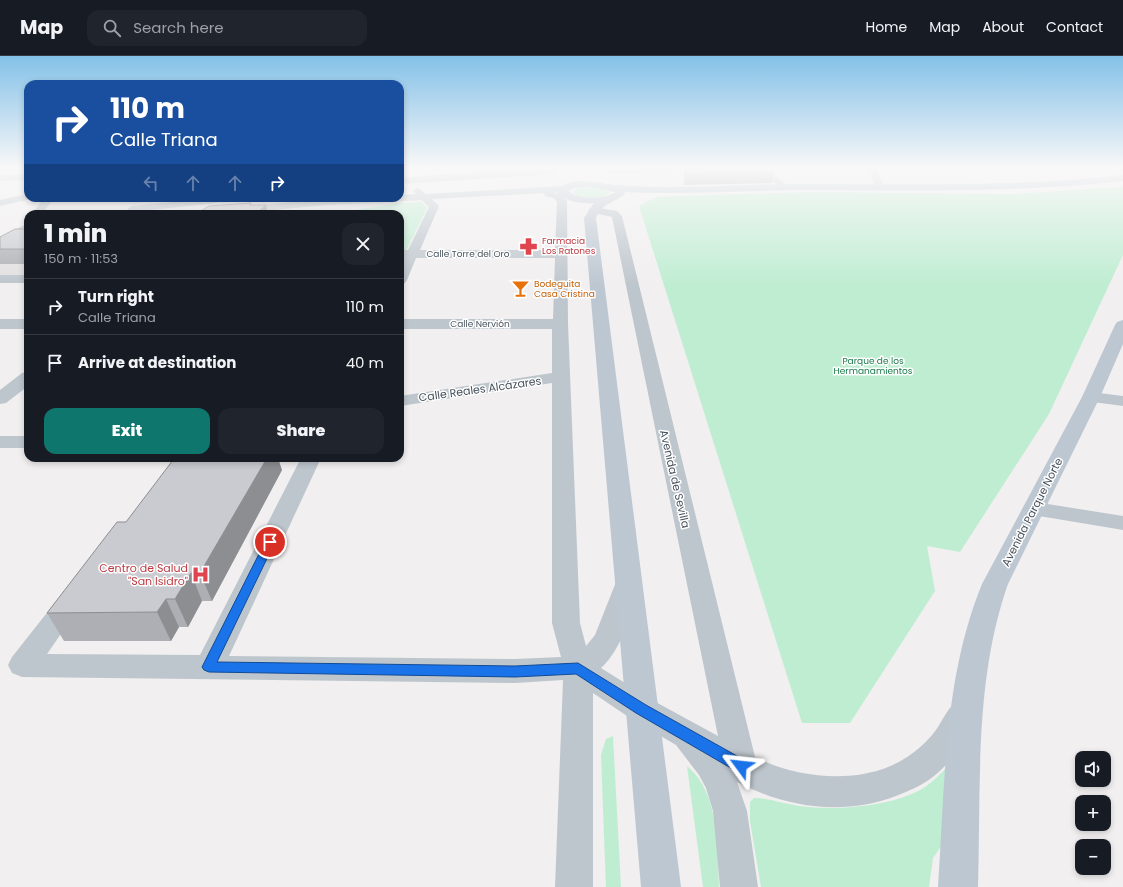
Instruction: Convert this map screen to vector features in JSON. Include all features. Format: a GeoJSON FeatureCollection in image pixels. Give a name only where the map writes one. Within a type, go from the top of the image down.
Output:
{"type":"FeatureCollection","features":[{"type":"Feature","properties":{"kind":"street"},"geometry":{"type":"LineString","coordinates":[[146,210],[171,207]]}},
{"type":"Feature","properties":{"kind":"street"},"geometry":{"type":"LineString","coordinates":[[239,210],[274,207]]}},
{"type":"Feature","properties":{"kind":"street"},"geometry":{"type":"LineString","coordinates":[[299,210],[355,207]]}},
{"type":"Feature","properties":{"kind":"street"},"geometry":{"type":"LineString","coordinates":[[406,254],[434,207]]}},
{"type":"Feature","properties":{"kind":"street"},"geometry":{"type":"LineString","coordinates":[[562,207],[560,254],[560,324],[566,623],[578,668],[574,887]]}},
{"type":"Feature","properties":{"kind":"street"},"geometry":{"type":"LineString","coordinates":[[606,207],[629,577],[641,709],[661,887]]}},
{"type":"Feature","properties":{"kind":"street","name":"Avenida de Sevilla"},"geometry":{"type":"LineString","coordinates":[[610,207],[613,213],[617,216],[717,666],[741,766]]}},
{"type":"Feature","properties":{"kind":"street"},"geometry":{"type":"LineString","coordinates":[[0,232],[24,229]]}},
{"type":"Feature","properties":{"kind":"street"},"geometry":{"type":"LineString","coordinates":[[0,243],[24,231]]}},
{"type":"Feature","properties":{"kind":"street","name":"Calle Torre del Oro"},"geometry":{"type":"LineString","coordinates":[[406,254],[560,254]]}},
{"type":"Feature","properties":{"kind":"street"},"geometry":{"type":"LineString","coordinates":[[0,279],[24,279]]}},
{"type":"Feature","properties":{"kind":"street"},"geometry":{"type":"LineString","coordinates":[[0,324],[24,324]]}},
{"type":"Feature","properties":{"kind":"street","name":"Calle Nervión"},"geometry":{"type":"LineString","coordinates":[[404,324],[560,324]]}},
{"type":"Feature","properties":{"kind":"street","name":"Avenida Parque Norte"},"geometry":{"type":"LineString","coordinates":[[958,887],[967,708],[971,677],[984,614],[989,600],[1091,397],[1123,325]]}},
{"type":"Feature","properties":{"kind":"street","name":"Calle Reales Alcázares"},"geometry":{"type":"LineString","coordinates":[[404,400],[561,377]]}},
{"type":"Feature","properties":{"kind":"street"},"geometry":{"type":"LineString","coordinates":[[0,399],[24,380]]}},
{"type":"Feature","properties":{"kind":"street"},"geometry":{"type":"LineString","coordinates":[[1091,397],[1123,401]]}},
{"type":"Feature","properties":{"kind":"street"},"geometry":{"type":"LineString","coordinates":[[0,442],[24,442]]}},
{"type":"Feature","properties":{"kind":"street"},"geometry":{"type":"LineString","coordinates":[[209,667],[309,462]]}},
{"type":"Feature","properties":{"kind":"street"},"geometry":{"type":"LineString","coordinates":[[1035,508],[1123,523]]}},
{"type":"Feature","properties":{"kind":"street"},"geometry":{"type":"LineString","coordinates":[[84,583],[22,665],[515,671],[578,668],[590,660],[602,646],[612,624],[629,577]]}},
{"type":"Feature","properties":{"kind":"street"},"geometry":{"type":"LineString","coordinates":[[578,668],[641,709],[763,778],[786,786],[806,790],[840,792],[890,783],[907,776],[931,759],[940,750],[967,708]]}},
{"type":"Feature","properties":{"kind":"street"},"geometry":{"type":"LineString","coordinates":[[687,735],[711,764],[726,796],[733,827],[738,887]]}},
{"type":"Feature","properties":{"kind":"shaded area"},"geometry":{"type":"Polygon","coordinates":[[[24,241],[24,275],[0,275],[0,254],[24,241]]]}},
{"type":"Feature","properties":{"kind":"green space"},"geometry":{"type":"Polygon","coordinates":[[[376,207],[427,208],[406,251],[404,251],[404,210],[355,210],[376,207]]]}},
{"type":"Feature","properties":{"kind":"green space","name":"Parque de los Hermanamientos"},"geometry":{"type":"Polygon","coordinates":[[[639,207],[1123,207],[1123,255],[1049,414],[960,552],[927,546],[935,591],[850,723],[802,723],[639,207]]]}},
{"type":"Feature","properties":{"kind":"green space"},"geometry":{"type":"Polygon","coordinates":[[[613,736],[621,887],[606,887],[601,755],[606,739],[613,736]]]}},
{"type":"Feature","properties":{"kind":"green space"},"geometry":{"type":"Polygon","coordinates":[[[950,764],[947,838],[933,858],[929,887],[761,887],[750,821],[750,802],[754,798],[799,806],[830,808],[864,806],[897,799],[912,794],[925,787],[950,764]]]}},
{"type":"Feature","properties":{"kind":"green space"},"geometry":{"type":"Polygon","coordinates":[[[687,766],[698,777],[706,791],[711,806],[717,839],[719,887],[703,887],[687,766]]]}},
{"type":"Feature","properties":{"kind":"building"},"geometry":{"type":"Polygon","coordinates":[[[208,207],[264,207],[260,210],[202,210],[208,207]]]}},
{"type":"Feature","properties":{"kind":"building"},"geometry":{"type":"Polygon","coordinates":[[[15,229],[24,229],[24,249],[0,249],[0,237],[15,229]]]}},
{"type":"Feature","properties":{"kind":"building"},"geometry":{"type":"Polygon","coordinates":[[[171,462],[265,462],[200,573],[191,573],[175,599],[166,599],[157,612],[47,613],[117,522],[126,522],[171,462]]]}},
{"type":"Feature","properties":{"kind":"place","name":"Farmacia Los Ratones"},"geometry":{"type":"Point","coordinates":[529,246]}},
{"type":"Feature","properties":{"kind":"place","name":"Bodeguita Casa Cristina"},"geometry":{"type":"Point","coordinates":[521,289]}},
{"type":"Feature","properties":{"kind":"place","name":"Centro de Salud \"San Isidro\""},"geometry":{"type":"Point","coordinates":[201,574]}},
{"type":"Feature","properties":{"kind":"route"},"geometry":{"type":"LineString","coordinates":[[270,542],[209,667],[515,671],[578,668],[641,709],[741,766]]}}]}
